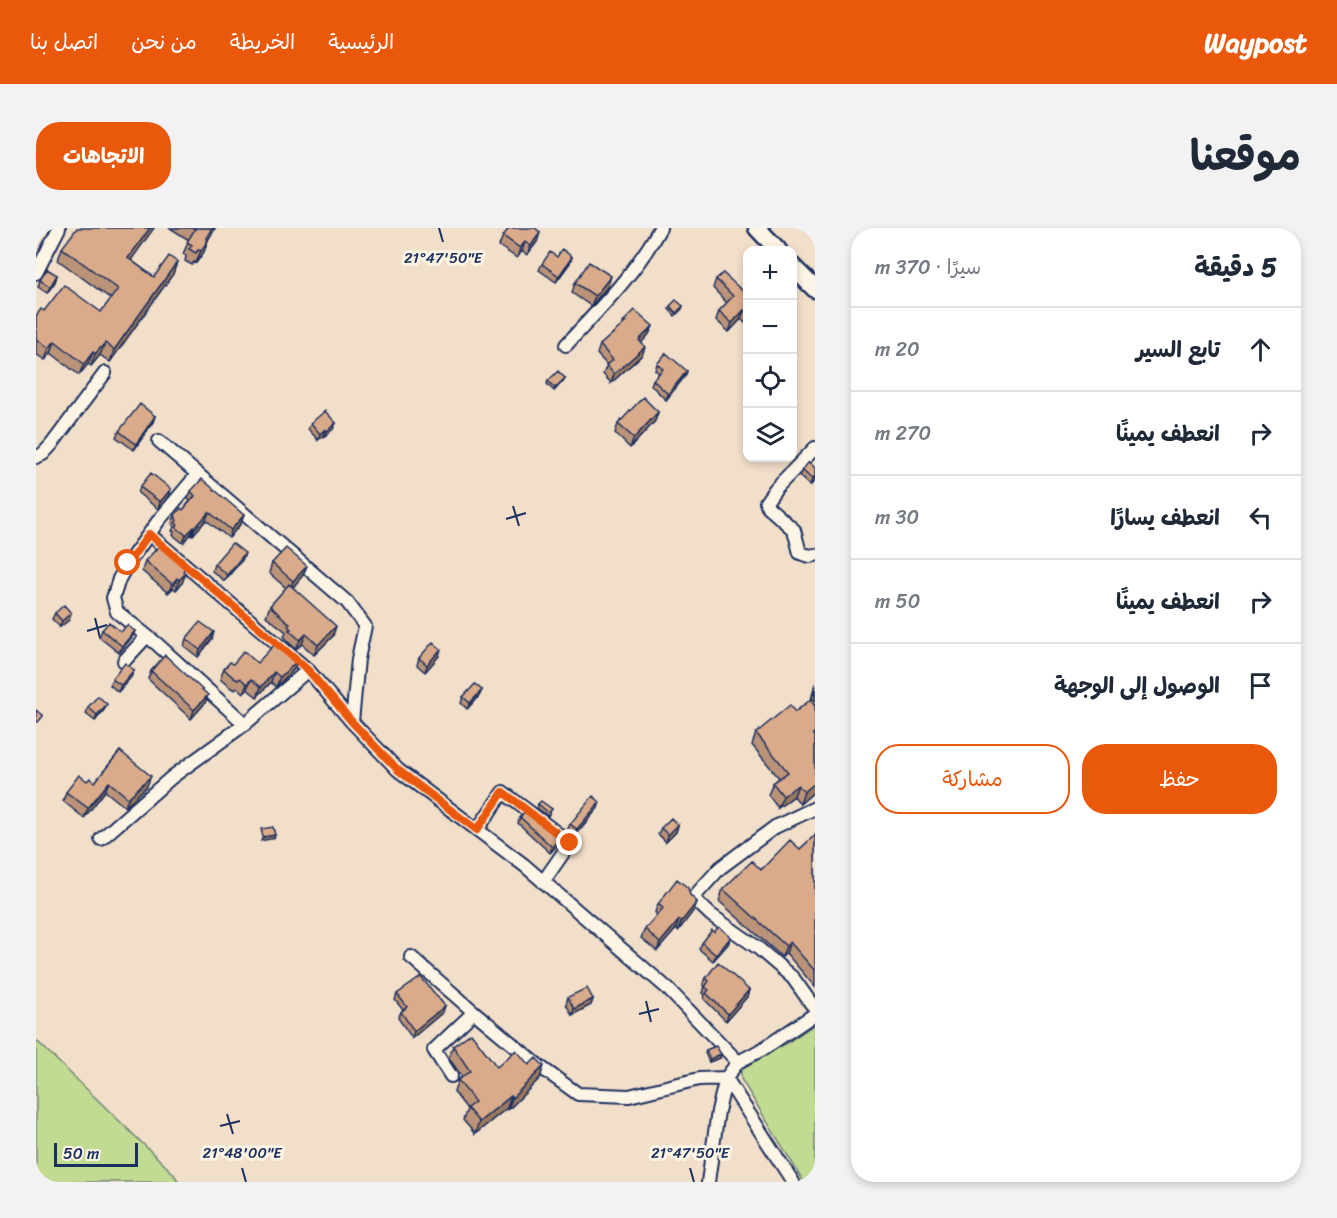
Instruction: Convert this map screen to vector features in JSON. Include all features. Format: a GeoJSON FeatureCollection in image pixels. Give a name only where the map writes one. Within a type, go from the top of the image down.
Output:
{"type":"FeatureCollection","features":[{"type":"Feature","properties":{"kind":"street"},"geometry":{"type":"LineString","coordinates":[[36,273],[59,228]]}},
{"type":"Feature","properties":{"kind":"street"},"geometry":{"type":"LineString","coordinates":[[566,345],[629,277],[660,228]]}},
{"type":"Feature","properties":{"kind":"street"},"geometry":{"type":"LineString","coordinates":[[757,228],[774,246]]}},
{"type":"Feature","properties":{"kind":"street"},"geometry":{"type":"LineString","coordinates":[[797,271],[815,290]]}},
{"type":"Feature","properties":{"kind":"street"},"geometry":{"type":"LineString","coordinates":[[36,457],[43,454],[52,444],[105,373]]}},
{"type":"Feature","properties":{"kind":"street"},"geometry":{"type":"LineString","coordinates":[[159,441],[347,602],[361,619],[365,626],[358,658],[352,722]]}},
{"type":"Feature","properties":{"kind":"street"},"geometry":{"type":"LineString","coordinates":[[815,448],[776,488],[766,502],[768,507],[794,530],[800,553],[815,555]]}},
{"type":"Feature","properties":{"kind":"street"},"geometry":{"type":"LineString","coordinates":[[198,474],[128,563],[119,579],[113,598],[117,612],[245,724]]}},
{"type":"Feature","properties":{"kind":"street"},"geometry":{"type":"LineString","coordinates":[[149,534],[308,670],[352,722],[398,770],[543,882],[667,988],[738,1062]]}},
{"type":"Feature","properties":{"kind":"street"},"geometry":{"type":"LineString","coordinates":[[124,661],[147,636]]}},
{"type":"Feature","properties":{"kind":"street"},"geometry":{"type":"LineString","coordinates":[[101,839],[172,777],[245,724],[308,670]]}},
{"type":"Feature","properties":{"kind":"street"},"geometry":{"type":"LineString","coordinates":[[477,830],[503,792],[570,843],[543,882]]}},
{"type":"Feature","properties":{"kind":"street"},"geometry":{"type":"LineString","coordinates":[[815,808],[775,827],[720,868],[693,897],[711,915],[758,948],[793,978],[815,1009]]}},
{"type":"Feature","properties":{"kind":"street"},"geometry":{"type":"LineString","coordinates":[[411,957],[539,1066],[578,1094],[628,1096],[699,1079],[726,1078]]}},
{"type":"Feature","properties":{"kind":"street"},"geometry":{"type":"LineString","coordinates":[[451,1076],[434,1050],[474,1012]]}},
{"type":"Feature","properties":{"kind":"street"},"geometry":{"type":"LineString","coordinates":[[708,1182],[718,1111],[726,1078],[738,1062],[764,1048],[815,1014]]}},
{"type":"Feature","properties":{"kind":"street"},"geometry":{"type":"LineString","coordinates":[[726,1078],[793,1182]]}},
{"type":"Feature","properties":{"kind":"green space"},"geometry":{"type":"Polygon","coordinates":[[[815,1024],[815,1182],[804,1182],[741,1079],[741,1070],[815,1024]]]}},
{"type":"Feature","properties":{"kind":"green space"},"geometry":{"type":"Polygon","coordinates":[[[36,1040],[173,1173],[179,1182],[36,1182],[36,1040]]]}},
{"type":"Feature","properties":{"kind":"building"},"geometry":{"type":"Polygon","coordinates":[[[77,228],[150,228],[128,258],[154,277],[169,256],[177,262],[114,350],[105,343],[95,354],[93,352],[84,364],[55,341],[49,348],[36,339],[36,316],[41,309],[44,311],[64,285],[101,312],[118,289],[62,248],[77,228]]]}},
{"type":"Feature","properties":{"kind":"building"},"geometry":{"type":"Polygon","coordinates":[[[193,228],[212,228],[201,251],[198,250],[196,253],[189,249],[192,245],[187,242],[195,229],[193,228]]]}},
{"type":"Feature","properties":{"kind":"building"},"geometry":{"type":"Polygon","coordinates":[[[509,228],[535,228],[540,232],[531,246],[525,242],[520,248],[503,236],[509,228]]]}},
{"type":"Feature","properties":{"kind":"building"},"geometry":{"type":"Polygon","coordinates":[[[562,249],[572,257],[559,276],[542,264],[550,252],[557,257],[562,249]]]}},
{"type":"Feature","properties":{"kind":"building"},"geometry":{"type":"Polygon","coordinates":[[[589,262],[611,276],[595,296],[575,283],[589,262]]]}},
{"type":"Feature","properties":{"kind":"building"},"geometry":{"type":"Polygon","coordinates":[[[47,269],[57,275],[50,287],[40,280],[47,269]]]}},
{"type":"Feature","properties":{"kind":"building"},"geometry":{"type":"Polygon","coordinates":[[[723,273],[743,291],[743,311],[732,323],[719,311],[733,296],[716,279],[723,273]]]}},
{"type":"Feature","properties":{"kind":"building"},"geometry":{"type":"Polygon","coordinates":[[[676,300],[683,306],[676,313],[670,306],[676,300]]]}},
{"type":"Feature","properties":{"kind":"building"},"geometry":{"type":"Polygon","coordinates":[[[635,310],[653,326],[639,340],[645,347],[614,374],[606,365],[613,360],[600,345],[626,322],[624,321],[635,310]]]}},
{"type":"Feature","properties":{"kind":"building"},"geometry":{"type":"Polygon","coordinates":[[[666,353],[687,371],[668,394],[653,380],[663,369],[657,364],[666,353]]]}},
{"type":"Feature","properties":{"kind":"building"},"geometry":{"type":"Polygon","coordinates":[[[558,371],[565,378],[555,388],[548,381],[558,371]]]}},
{"type":"Feature","properties":{"kind":"building"},"geometry":{"type":"Polygon","coordinates":[[[643,397],[658,412],[634,438],[618,424],[643,397]]]}},
{"type":"Feature","properties":{"kind":"building"},"geometry":{"type":"Polygon","coordinates":[[[140,404],[155,416],[136,444],[119,431],[140,404]]]}},
{"type":"Feature","properties":{"kind":"building"},"geometry":{"type":"Polygon","coordinates":[[[325,411],[336,423],[320,434],[311,423],[325,411]]]}},
{"type":"Feature","properties":{"kind":"building"},"geometry":{"type":"Polygon","coordinates":[[[809,462],[815,468],[815,476],[812,479],[802,470],[809,462]]]}},
{"type":"Feature","properties":{"kind":"building"},"geometry":{"type":"Polygon","coordinates":[[[151,473],[171,489],[160,502],[140,487],[151,473]]]}},
{"type":"Feature","properties":{"kind":"building"},"geometry":{"type":"Polygon","coordinates":[[[202,479],[244,515],[231,530],[209,512],[186,535],[176,527],[178,525],[175,523],[177,521],[175,515],[181,508],[183,510],[195,496],[191,491],[202,479]]]}},
{"type":"Feature","properties":{"kind":"building"},"geometry":{"type":"Polygon","coordinates":[[[162,543],[188,565],[183,571],[186,573],[172,584],[145,561],[162,543]]]}},
{"type":"Feature","properties":{"kind":"building"},"geometry":{"type":"Polygon","coordinates":[[[232,543],[245,553],[227,575],[214,564],[232,543]]]}},
{"type":"Feature","properties":{"kind":"building"},"geometry":{"type":"Polygon","coordinates":[[[286,548],[307,566],[293,581],[272,563],[286,548]]]}},
{"type":"Feature","properties":{"kind":"building"},"geometry":{"type":"Polygon","coordinates":[[[289,584],[336,626],[318,645],[306,634],[300,640],[289,630],[291,629],[288,626],[290,624],[270,606],[289,584]]]}},
{"type":"Feature","properties":{"kind":"building"},"geometry":{"type":"Polygon","coordinates":[[[64,605],[71,613],[62,621],[55,613],[64,605]]]}},
{"type":"Feature","properties":{"kind":"building"},"geometry":{"type":"Polygon","coordinates":[[[109,622],[121,632],[127,625],[135,631],[122,646],[102,630],[109,622]]]}},
{"type":"Feature","properties":{"kind":"building"},"geometry":{"type":"Polygon","coordinates":[[[200,622],[214,632],[200,650],[186,639],[200,622]]]}},
{"type":"Feature","properties":{"kind":"building"},"geometry":{"type":"Polygon","coordinates":[[[277,642],[298,660],[280,677],[274,672],[261,687],[251,679],[247,684],[240,678],[238,680],[224,669],[230,662],[233,664],[244,651],[257,663],[277,642]]]}},
{"type":"Feature","properties":{"kind":"building"},"geometry":{"type":"Polygon","coordinates":[[[433,642],[441,649],[427,665],[419,658],[433,642]]]}},
{"type":"Feature","properties":{"kind":"building"},"geometry":{"type":"Polygon","coordinates":[[[165,655],[208,695],[194,710],[151,671],[165,655]]]}},
{"type":"Feature","properties":{"kind":"building"},"geometry":{"type":"Polygon","coordinates":[[[125,663],[134,670],[121,685],[112,679],[125,663]]]}},
{"type":"Feature","properties":{"kind":"building"},"geometry":{"type":"Polygon","coordinates":[[[475,684],[482,690],[470,703],[463,697],[475,684]]]}},
{"type":"Feature","properties":{"kind":"building"},"geometry":{"type":"Polygon","coordinates":[[[98,696],[107,704],[97,715],[88,707],[98,696]]]}},
{"type":"Feature","properties":{"kind":"building"},"geometry":{"type":"Polygon","coordinates":[[[810,700],[815,706],[815,732],[813,734],[815,736],[815,783],[804,792],[798,785],[783,796],[773,783],[788,772],[756,733],[790,705],[795,712],[810,700]]]}},
{"type":"Feature","properties":{"kind":"building"},"geometry":{"type":"Polygon","coordinates":[[[36,710],[43,716],[38,722],[36,721],[36,710]]]}},
{"type":"Feature","properties":{"kind":"building"},"geometry":{"type":"Polygon","coordinates":[[[120,751],[151,776],[128,798],[109,782],[88,808],[66,792],[79,775],[87,781],[90,778],[95,782],[120,751]]]}},
{"type":"Feature","properties":{"kind":"building"},"geometry":{"type":"Polygon","coordinates":[[[593,796],[600,802],[577,829],[570,824],[593,796]]]}},
{"type":"Feature","properties":{"kind":"building"},"geometry":{"type":"Polygon","coordinates":[[[541,801],[552,809],[549,813],[538,804],[541,801]]]}},
{"type":"Feature","properties":{"kind":"building"},"geometry":{"type":"Polygon","coordinates":[[[525,811],[560,838],[552,847],[520,817],[525,811]]]}},
{"type":"Feature","properties":{"kind":"building"},"geometry":{"type":"Polygon","coordinates":[[[671,818],[678,825],[668,835],[661,828],[671,818]]]}},
{"type":"Feature","properties":{"kind":"building"},"geometry":{"type":"Polygon","coordinates":[[[273,827],[275,835],[263,837],[261,829],[273,827]]]}},
{"type":"Feature","properties":{"kind":"building"},"geometry":{"type":"Polygon","coordinates":[[[815,835],[815,971],[790,942],[786,946],[723,889],[752,861],[761,870],[790,840],[800,849],[815,835]]]}},
{"type":"Feature","properties":{"kind":"building"},"geometry":{"type":"Polygon","coordinates":[[[677,879],[688,888],[690,895],[697,902],[660,943],[645,929],[663,908],[658,904],[677,879]]]}},
{"type":"Feature","properties":{"kind":"building"},"geometry":{"type":"Polygon","coordinates":[[[719,927],[731,937],[716,955],[702,943],[712,930],[714,932],[719,927]]]}},
{"type":"Feature","properties":{"kind":"building"},"geometry":{"type":"Polygon","coordinates":[[[718,962],[749,990],[728,1014],[706,993],[709,990],[705,987],[709,981],[706,978],[718,962]]]}},
{"type":"Feature","properties":{"kind":"building"},"geometry":{"type":"Polygon","coordinates":[[[421,977],[445,1006],[414,1031],[401,1012],[407,1007],[397,994],[421,977]]]}},
{"type":"Feature","properties":{"kind":"building"},"geometry":{"type":"Polygon","coordinates":[[[587,988],[593,999],[574,1009],[568,997],[587,988]]]}},
{"type":"Feature","properties":{"kind":"building"},"geometry":{"type":"Polygon","coordinates":[[[471,1033],[497,1067],[516,1050],[529,1065],[536,1058],[544,1066],[512,1098],[511,1096],[479,1122],[467,1108],[475,1102],[458,1080],[470,1071],[453,1046],[471,1033]]]}},
{"type":"Feature","properties":{"kind":"building"},"geometry":{"type":"Polygon","coordinates":[[[716,1046],[721,1054],[710,1059],[706,1050],[716,1046]]]}},
{"type":"Feature","properties":{"kind":"route"},"geometry":{"type":"LineString","coordinates":[[128,563],[149,534],[308,670],[352,722],[398,770],[477,830],[503,792],[570,843]]}}]}
